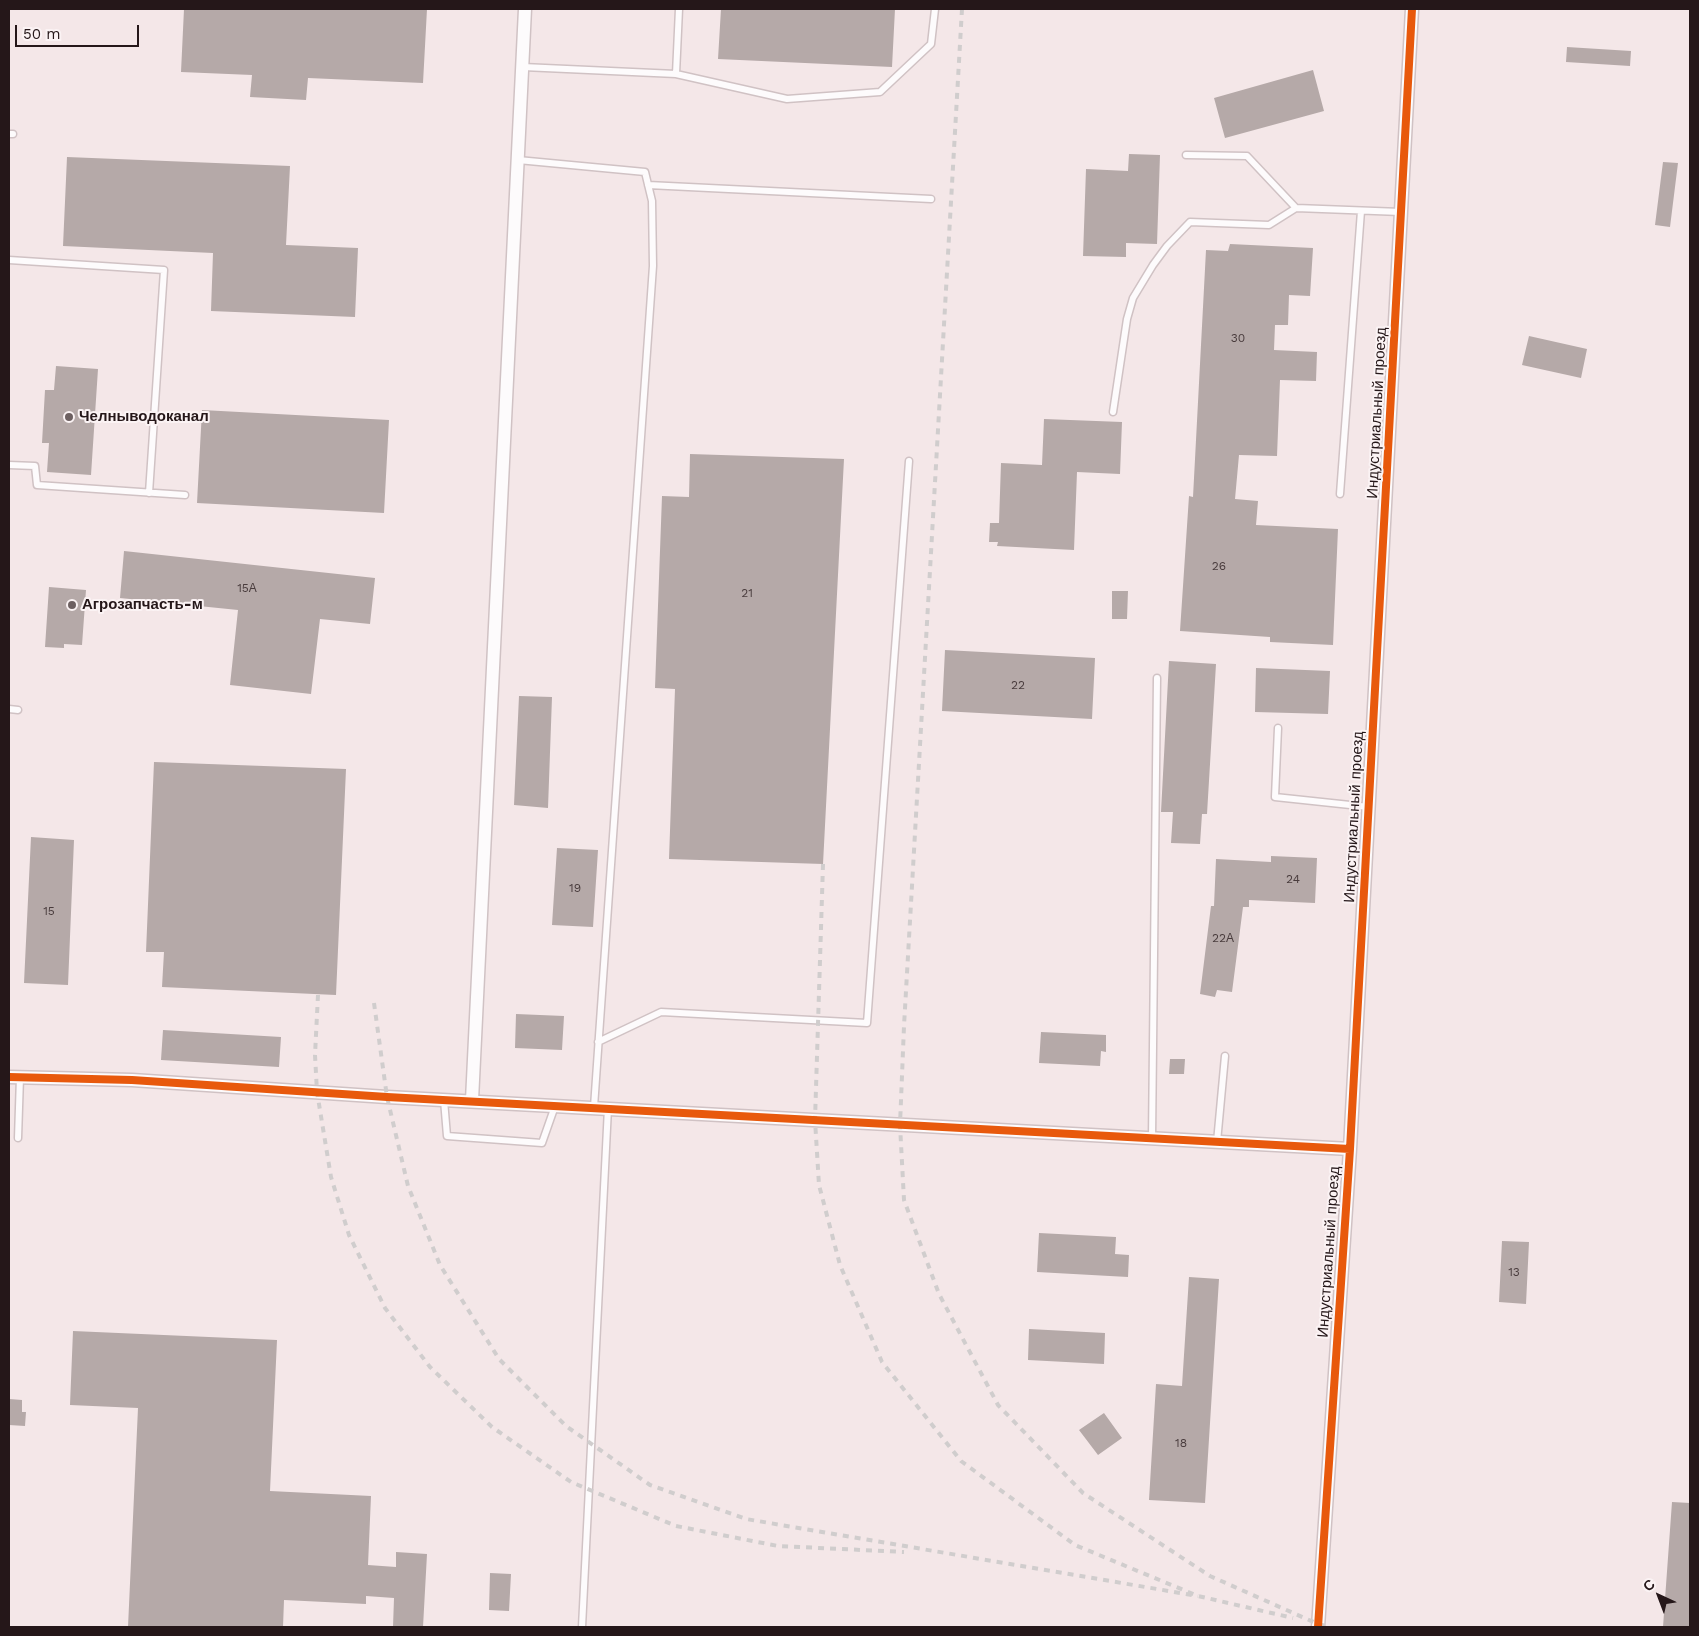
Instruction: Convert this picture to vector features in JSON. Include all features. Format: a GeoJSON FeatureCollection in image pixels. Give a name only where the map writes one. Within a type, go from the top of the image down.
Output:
{"type":"FeatureCollection","features":[{"type":"Feature","properties":{"kind":"street"},"geometry":{"type":"LineString","coordinates":[[472,1100],[525,9]]}},
{"type":"Feature","properties":{"kind":"street","name":"Индустриальный проезд"},"geometry":{"type":"LineString","coordinates":[[1318,1627],[1350,1149],[1412,9]]}},
{"type":"Feature","properties":{"kind":"street"},"geometry":{"type":"LineString","coordinates":[[14,1077],[132,1080],[1350,1149]]}},
{"type":"Feature","properties":{"kind":"lane"},"geometry":{"type":"LineString","coordinates":[[676,74],[679,9]]}},
{"type":"Feature","properties":{"kind":"lane"},"geometry":{"type":"LineString","coordinates":[[522,67],[676,74],[787,99],[880,92],[931,44],[934,9]]}},
{"type":"Feature","properties":{"kind":"lane"},"geometry":{"type":"LineString","coordinates":[[1186,155],[1247,156],[1296,208]]}},
{"type":"Feature","properties":{"kind":"lane"},"geometry":{"type":"LineString","coordinates":[[518,160],[645,172],[652,201],[653,266],[594,1107]]}},
{"type":"Feature","properties":{"kind":"lane"},"geometry":{"type":"LineString","coordinates":[[648,185],[931,199]]}},
{"type":"Feature","properties":{"kind":"lane"},"geometry":{"type":"LineString","coordinates":[[1113,412],[1133,298],[1167,246],[1190,222],[1269,225],[1296,208],[1401,212]]}},
{"type":"Feature","properties":{"kind":"lane"},"geometry":{"type":"LineString","coordinates":[[1340,494],[1361,211]]}},
{"type":"Feature","properties":{"kind":"lane"},"geometry":{"type":"LineString","coordinates":[[9,260],[164,270],[149,493]]}},
{"type":"Feature","properties":{"kind":"lane"},"geometry":{"type":"LineString","coordinates":[[598,1042],[661,1012],[867,1023],[909,461]]}},
{"type":"Feature","properties":{"kind":"lane"},"geometry":{"type":"LineString","coordinates":[[9,465],[36,466],[36,485],[185,495]]}},
{"type":"Feature","properties":{"kind":"lane"},"geometry":{"type":"LineString","coordinates":[[1152,1138],[1157,678]]}},
{"type":"Feature","properties":{"kind":"lane"},"geometry":{"type":"LineString","coordinates":[[9,709],[18,710]]}},
{"type":"Feature","properties":{"kind":"lane"},"geometry":{"type":"LineString","coordinates":[[1278,728],[1275,798],[1369,807]]}},
{"type":"Feature","properties":{"kind":"lane"},"geometry":{"type":"LineString","coordinates":[[1217,1142],[1225,1056]]}},
{"type":"Feature","properties":{"kind":"lane"},"geometry":{"type":"LineString","coordinates":[[14,1077],[18,1138]]}},
{"type":"Feature","properties":{"kind":"lane"},"geometry":{"type":"LineString","coordinates":[[444,1099],[447,1136],[542,1143],[555,1105]]}},
{"type":"Feature","properties":{"kind":"lane"},"geometry":{"type":"LineString","coordinates":[[582,1627],[608,1108]]}},
{"type":"Feature","properties":{"kind":"building"},"geometry":{"type":"Polygon","coordinates":[[[184,9],[427,9],[423,83],[308,78],[306,100],[250,97],[252,75],[181,72],[184,9]]]}},
{"type":"Feature","properties":{"kind":"building"},"geometry":{"type":"Polygon","coordinates":[[[721,9],[895,9],[892,67],[718,59],[721,9]]]}},
{"type":"Feature","properties":{"kind":"building"},"geometry":{"type":"Polygon","coordinates":[[[1567,47],[1631,51],[1630,66],[1566,62],[1567,47]]]}},
{"type":"Feature","properties":{"kind":"building"},"geometry":{"type":"Polygon","coordinates":[[[1313,70],[1324,111],[1225,138],[1214,98],[1313,70]]]}},
{"type":"Feature","properties":{"kind":"building"},"geometry":{"type":"Polygon","coordinates":[[[1129,154],[1160,155],[1157,244],[1126,243],[1126,257],[1083,256],[1086,169],[1128,171],[1129,154]]]}},
{"type":"Feature","properties":{"kind":"building"},"geometry":{"type":"Polygon","coordinates":[[[67,157],[290,166],[286,245],[358,248],[355,317],[211,311],[213,253],[63,246],[67,157]]]}},
{"type":"Feature","properties":{"kind":"building"},"geometry":{"type":"Polygon","coordinates":[[[1663,162],[1678,163],[1670,227],[1655,225],[1663,162]]]}},
{"type":"Feature","properties":{"kind":"building"},"geometry":{"type":"Polygon","coordinates":[[[1230,244],[1313,248],[1310,296],[1289,295],[1288,325],[1275,325],[1274,350],[1317,352],[1316,381],[1280,380],[1277,456],[1239,455],[1235,499],[1258,501],[1256,525],[1338,529],[1333,645],[1270,642],[1270,637],[1180,631],[1189,496],[1193,497],[1206,250],[1228,251],[1230,244]]]}},
{"type":"Feature","properties":{"kind":"building"},"geometry":{"type":"Polygon","coordinates":[[[1529,336],[1587,349],[1581,378],[1522,365],[1529,336]]]}},
{"type":"Feature","properties":{"kind":"building","name":"Челныводоканал"},"geometry":{"type":"Polygon","coordinates":[[[56,366],[98,369],[91,475],[47,472],[49,443],[42,443],[45,390],[54,390],[56,366]]]}},
{"type":"Feature","properties":{"kind":"building"},"geometry":{"type":"Polygon","coordinates":[[[202,410],[389,420],[384,513],[197,503],[202,410]]]}},
{"type":"Feature","properties":{"kind":"building"},"geometry":{"type":"Polygon","coordinates":[[[1044,419],[1122,422],[1120,474],[1077,472],[1074,550],[997,546],[998,542],[989,542],[990,523],[999,523],[1001,463],[1042,465],[1044,419]]]}},
{"type":"Feature","properties":{"kind":"building"},"geometry":{"type":"Polygon","coordinates":[[[690,454],[844,459],[823,864],[669,859],[675,689],[655,688],[662,496],[689,497],[690,454]]]}},
{"type":"Feature","properties":{"kind":"building"},"geometry":{"type":"Polygon","coordinates":[[[124,551],[375,578],[370,624],[320,619],[311,694],[230,685],[238,610],[120,598],[124,551]]]}},
{"type":"Feature","properties":{"kind":"building"},"geometry":{"type":"Polygon","coordinates":[[[49,587],[86,590],[82,645],[64,644],[64,648],[45,647],[49,587]]]}},
{"type":"Feature","properties":{"kind":"building"},"geometry":{"type":"Polygon","coordinates":[[[1112,591],[1128,591],[1127,619],[1112,619],[1112,591]]]}},
{"type":"Feature","properties":{"kind":"building"},"geometry":{"type":"Polygon","coordinates":[[[945,650],[1095,658],[1092,719],[942,711],[945,650]]]}},
{"type":"Feature","properties":{"kind":"building"},"geometry":{"type":"Polygon","coordinates":[[[1169,661],[1216,664],[1207,814],[1202,814],[1200,844],[1171,843],[1173,812],[1161,812],[1169,661]]]}},
{"type":"Feature","properties":{"kind":"building"},"geometry":{"type":"Polygon","coordinates":[[[1256,668],[1330,671],[1328,714],[1255,712],[1256,668]]]}},
{"type":"Feature","properties":{"kind":"building"},"geometry":{"type":"Polygon","coordinates":[[[519,696],[552,697],[548,808],[514,805],[519,696]]]}},
{"type":"Feature","properties":{"kind":"building"},"geometry":{"type":"Polygon","coordinates":[[[154,762],[346,769],[336,995],[162,987],[164,952],[146,952],[154,762]]]}},
{"type":"Feature","properties":{"kind":"building"},"geometry":{"type":"Polygon","coordinates":[[[31,837],[74,840],[68,985],[24,983],[31,837]]]}},
{"type":"Feature","properties":{"kind":"building"},"geometry":{"type":"Polygon","coordinates":[[[557,848],[598,850],[593,927],[552,925],[557,848]]]}},
{"type":"Feature","properties":{"kind":"building"},"geometry":{"type":"Polygon","coordinates":[[[1271,856],[1317,858],[1315,903],[1249,900],[1249,907],[1243,907],[1232,992],[1217,990],[1215,997],[1200,994],[1211,906],[1214,906],[1216,859],[1271,862],[1271,856]]]}},
{"type":"Feature","properties":{"kind":"building"},"geometry":{"type":"Polygon","coordinates":[[[516,1014],[564,1016],[562,1050],[515,1048],[516,1014]]]}},
{"type":"Feature","properties":{"kind":"building"},"geometry":{"type":"Polygon","coordinates":[[[163,1030],[281,1037],[279,1067],[161,1060],[163,1030]]]}},
{"type":"Feature","properties":{"kind":"building"},"geometry":{"type":"Polygon","coordinates":[[[1041,1032],[1106,1035],[1106,1052],[1101,1051],[1100,1066],[1039,1063],[1041,1032]]]}},
{"type":"Feature","properties":{"kind":"building"},"geometry":{"type":"Polygon","coordinates":[[[1170,1059],[1185,1059],[1184,1074],[1169,1074],[1170,1059]]]}},
{"type":"Feature","properties":{"kind":"building"},"geometry":{"type":"Polygon","coordinates":[[[1039,1233],[1116,1237],[1115,1254],[1129,1255],[1128,1277],[1037,1272],[1039,1233]]]}},
{"type":"Feature","properties":{"kind":"building"},"geometry":{"type":"Polygon","coordinates":[[[1502,1241],[1529,1242],[1526,1304],[1499,1302],[1502,1241]]]}},
{"type":"Feature","properties":{"kind":"building"},"geometry":{"type":"Polygon","coordinates":[[[1189,1277],[1219,1279],[1205,1503],[1149,1500],[1156,1384],[1182,1386],[1189,1277]]]}},
{"type":"Feature","properties":{"kind":"building"},"geometry":{"type":"Polygon","coordinates":[[[1029,1329],[1105,1333],[1104,1364],[1028,1360],[1029,1329]]]}},
{"type":"Feature","properties":{"kind":"building"},"geometry":{"type":"Polygon","coordinates":[[[73,1331],[277,1340],[270,1491],[371,1496],[368,1565],[396,1567],[396,1552],[427,1554],[423,1627],[393,1627],[394,1598],[366,1596],[366,1604],[284,1600],[283,1627],[128,1627],[138,1408],[70,1405],[73,1331]]]}},
{"type":"Feature","properties":{"kind":"building"},"geometry":{"type":"Polygon","coordinates":[[[9,1399],[22,1400],[22,1412],[26,1412],[25,1426],[9,1425],[9,1399]]]}},
{"type":"Feature","properties":{"kind":"building"},"geometry":{"type":"Polygon","coordinates":[[[1104,1413],[1122,1438],[1098,1455],[1079,1430],[1104,1413]]]}},
{"type":"Feature","properties":{"kind":"building"},"geometry":{"type":"Polygon","coordinates":[[[1672,1502],[1690,1503],[1690,1627],[1663,1627],[1672,1502]]]}},
{"type":"Feature","properties":{"kind":"building"},"geometry":{"type":"Polygon","coordinates":[[[490,1573],[511,1574],[509,1611],[489,1610],[490,1573]]]}},
{"type":"Feature","properties":{"kind":"railway"},"geometry":{"type":"LineString","coordinates":[[962,9],[904,1026],[900,1125],[904,1200],[939,1294],[998,1405],[1083,1493],[1210,1576],[1318,1624],[1330,1627]]}},
{"type":"Feature","properties":{"kind":"railway"},"geometry":{"type":"LineString","coordinates":[[823,864],[815,1120],[819,1185],[840,1265],[882,1362],[961,1461],[1075,1545],[1198,1596],[1293,1618]]}},
{"type":"Feature","properties":{"kind":"railway"},"geometry":{"type":"LineString","coordinates":[[318,995],[315,1055],[317,1092],[331,1177],[349,1235],[385,1308],[430,1367],[492,1427],[571,1482],[676,1526],[778,1546],[904,1552]]}},
{"type":"Feature","properties":{"kind":"railway"},"geometry":{"type":"LineString","coordinates":[[374,1003],[387,1097],[408,1186],[440,1265],[499,1359],[566,1426],[650,1485],[746,1519],[1198,1596]]}},
{"type":"Feature","properties":{"kind":"cycle path"},"geometry":{"type":"LineString","coordinates":[[1318,1627],[1350,1149],[1412,9]]}},
{"type":"Feature","properties":{"kind":"cycle path"},"geometry":{"type":"LineString","coordinates":[[9,1077],[132,1080],[387,1097],[1350,1149]]}},
{"type":"Feature","properties":{"kind":"place","name":"Челныводоканал"},"geometry":{"type":"Point","coordinates":[69,417]}},
{"type":"Feature","properties":{"kind":"place","name":"Агрозапчасть-м"},"geometry":{"type":"Point","coordinates":[72,605]}}]}
